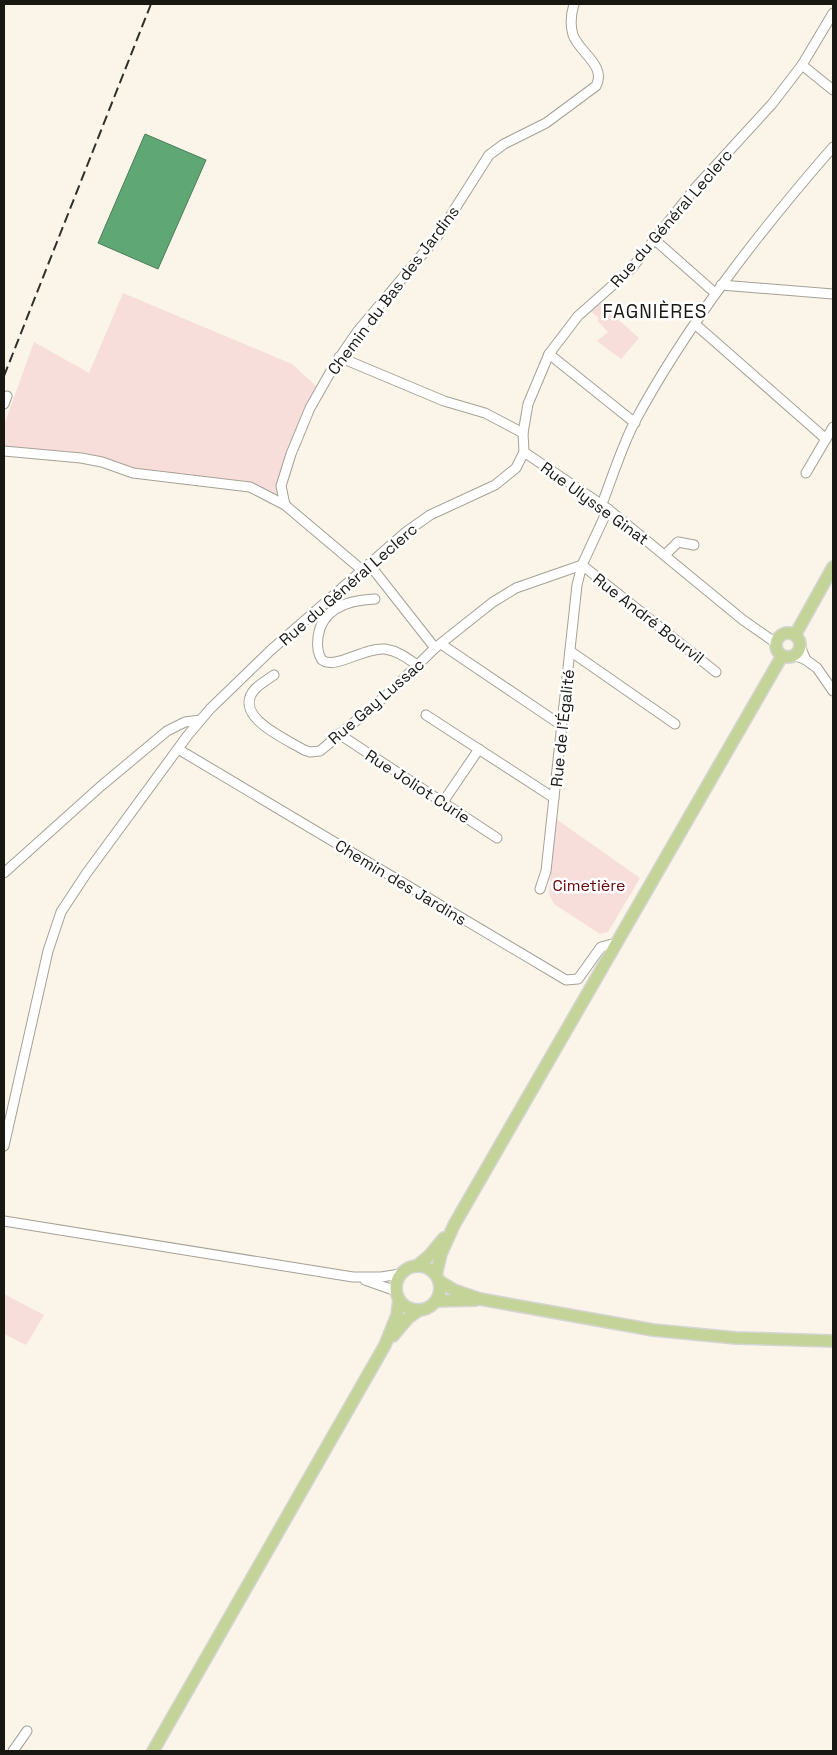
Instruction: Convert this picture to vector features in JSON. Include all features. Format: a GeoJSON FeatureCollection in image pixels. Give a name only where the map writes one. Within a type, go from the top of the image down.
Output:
{"type":"FeatureCollection","features":[{"type":"Feature","properties":{"kind":"main road"},"geometry":{"type":"LineString","coordinates":[[385,1344],[408,1318],[436,1302],[439,1295],[438,1278],[442,1254],[454,1225],[782,656],[797,651],[795,635],[833,567]]}},
{"type":"Feature","properties":{"kind":"main road"},"geometry":{"type":"LineString","coordinates":[[782,656],[775,647],[776,643],[784,634],[795,635]]}},
{"type":"Feature","properties":{"kind":"main road"},"geometry":{"type":"LineString","coordinates":[[417,1266],[435,1249],[454,1225]]}},
{"type":"Feature","properties":{"kind":"main road"},"geometry":{"type":"LineString","coordinates":[[153,1751],[385,1344],[397,1315],[400,1274],[411,1267],[424,1266],[454,1290],[480,1299],[653,1330],[736,1338],[833,1341]]}},
{"type":"Feature","properties":{"kind":"main road"},"geometry":{"type":"LineString","coordinates":[[397,1295],[407,1308],[419,1310]]}},
{"type":"Feature","properties":{"kind":"main road"},"geometry":{"type":"LineString","coordinates":[[436,1302],[480,1299]]}},
{"type":"Feature","properties":{"kind":"street","name":"Chemin du Bas des Jardins"},"geometry":{"type":"LineString","coordinates":[[285,506],[280,492],[282,479],[310,408],[339,357],[437,237],[489,155],[504,144],[546,123],[596,86],[599,78],[598,70],[573,36],[571,19],[574,4]]}},
{"type":"Feature","properties":{"kind":"street","name":"Rue du Général Leclerc"},"geometry":{"type":"LineString","coordinates":[[4,1146],[48,951],[61,912],[86,874],[200,720],[271,650],[420,521],[503,480],[516,468],[524,452],[523,432],[532,391],[549,354],[578,316],[623,277],[655,240],[696,187],[772,104],[802,65],[833,13]]}},
{"type":"Feature","properties":{"kind":"street"},"geometry":{"type":"LineString","coordinates":[[802,65],[833,90]]}},
{"type":"Feature","properties":{"kind":"street","name":"Rue de l'Égalité"},"geometry":{"type":"LineString","coordinates":[[540,889],[546,871],[577,585],[582,565],[635,423],[715,293],[792,194],[833,146]]}},
{"type":"Feature","properties":{"kind":"street"},"geometry":{"type":"LineString","coordinates":[[655,240],[715,293]]}},
{"type":"Feature","properties":{"kind":"street"},"geometry":{"type":"LineString","coordinates":[[721,285],[833,294]]}},
{"type":"Feature","properties":{"kind":"street"},"geometry":{"type":"LineString","coordinates":[[695,324],[826,439]]}},
{"type":"Feature","properties":{"kind":"street"},"geometry":{"type":"LineString","coordinates":[[549,354],[635,423]]}},
{"type":"Feature","properties":{"kind":"street"},"geometry":{"type":"LineString","coordinates":[[339,357],[444,401],[485,413],[523,432]]}},
{"type":"Feature","properties":{"kind":"street"},"geometry":{"type":"LineString","coordinates":[[806,473],[833,427]]}},
{"type":"Feature","properties":{"kind":"street"},"geometry":{"type":"LineString","coordinates":[[4,451],[87,459],[134,472],[242,485],[262,492],[285,506],[366,567],[438,646],[561,725]]}},
{"type":"Feature","properties":{"kind":"street","name":"Rue Ulysse Ginat"},"geometry":{"type":"LineString","coordinates":[[524,452],[605,506],[744,620],[776,643]]}},
{"type":"Feature","properties":{"kind":"street","name":"Rue Ulysse Ginat"},"geometry":{"type":"LineString","coordinates":[[664,555],[678,542],[694,544]]}},
{"type":"Feature","properties":{"kind":"street","name":"Rue Gay Lussac"},"geometry":{"type":"LineString","coordinates":[[274,675],[255,689],[251,695],[248,704],[253,718],[310,752],[320,751],[389,693],[438,646],[503,595],[530,583],[582,565]]}},
{"type":"Feature","properties":{"kind":"street","name":"Rue André Bourvil"},"geometry":{"type":"LineString","coordinates":[[582,565],[716,672]]}},
{"type":"Feature","properties":{"kind":"street"},"geometry":{"type":"LineString","coordinates":[[375,599],[346,603],[327,615],[321,625],[318,639],[318,652],[322,660],[334,664],[363,651],[384,649],[402,655],[417,665]]}},
{"type":"Feature","properties":{"kind":"street"},"geometry":{"type":"LineString","coordinates":[[570,651],[675,724]]}},
{"type":"Feature","properties":{"kind":"street"},"geometry":{"type":"LineString","coordinates":[[797,651],[816,668],[833,691]]}},
{"type":"Feature","properties":{"kind":"street"},"geometry":{"type":"LineString","coordinates":[[426,715],[554,798]]}},
{"type":"Feature","properties":{"kind":"street"},"geometry":{"type":"LineString","coordinates":[[4,872],[101,786],[167,731],[185,722],[200,720]]}},
{"type":"Feature","properties":{"kind":"street","name":"Rue Joliot Curie"},"geometry":{"type":"LineString","coordinates":[[339,734],[497,838]]}},
{"type":"Feature","properties":{"kind":"street","name":"Chemin des Jardins"},"geometry":{"type":"LineString","coordinates":[[178,749],[566,980],[578,979],[600,947],[616,943]]}},
{"type":"Feature","properties":{"kind":"street"},"geometry":{"type":"LineString","coordinates":[[443,802],[479,749]]}},
{"type":"Feature","properties":{"kind":"street"},"geometry":{"type":"LineString","coordinates":[[4,1221],[353,1276],[381,1277],[400,1274]]}},
{"type":"Feature","properties":{"kind":"street"},"geometry":{"type":"LineString","coordinates":[[353,1276],[397,1295]]}},
{"type":"Feature","properties":{"kind":"street"},"geometry":{"type":"LineString","coordinates":[[13,1751],[27,1731]]}},
{"type":"Feature","properties":{"kind":"green space"},"geometry":{"type":"Polygon","coordinates":[[[123,293],[292,364],[316,386],[281,496],[47,456],[4,452],[4,425],[34,342],[89,373],[123,293]]]}},
{"type":"Feature","properties":{"kind":"green space"},"geometry":{"type":"Polygon","coordinates":[[[599,303],[639,338],[621,359],[597,341],[608,332],[597,320],[599,318],[589,310],[599,303]]]}},
{"type":"Feature","properties":{"kind":"green space","name":"Cimetière"},"geometry":{"type":"Polygon","coordinates":[[[556,819],[640,878],[608,932],[600,934],[554,904],[549,894],[556,819]]]}},
{"type":"Feature","properties":{"kind":"green space"},"geometry":{"type":"Polygon","coordinates":[[[4,1294],[44,1315],[26,1345],[4,1334],[4,1294]]]}},
{"type":"Feature","properties":{"kind":"shaded area"},"geometry":{"type":"Polygon","coordinates":[[[145,134],[206,160],[158,269],[98,243],[145,134]]]}},
{"type":"Feature","properties":{"kind":"railway"},"geometry":{"type":"LineString","coordinates":[[4,376],[151,4]]}},
{"type":"Feature","properties":{"kind":"district","name":"FAGNIÈRES"},"geometry":{"type":"Point","coordinates":[655,311]}}]}
